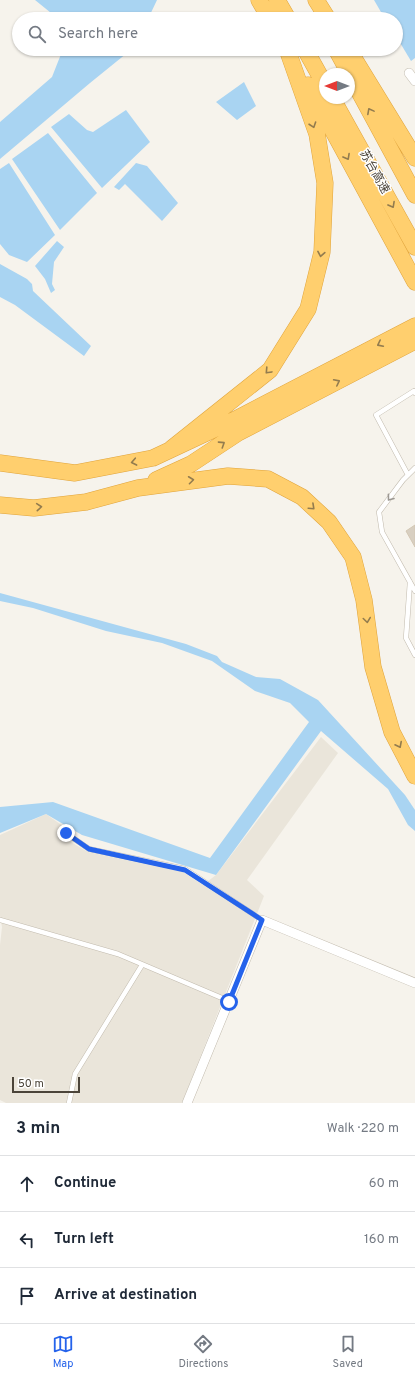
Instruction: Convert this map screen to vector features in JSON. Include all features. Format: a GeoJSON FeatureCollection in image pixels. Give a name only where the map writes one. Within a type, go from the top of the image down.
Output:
{"type":"FeatureCollection","features":[{"type":"Feature","properties":{"kind":"highway"},"geometry":{"type":"LineString","coordinates":[[259,0],[266,12]]}},
{"type":"Feature","properties":{"kind":"highway"},"geometry":{"type":"LineString","coordinates":[[277,0],[284,12]]}},
{"type":"Feature","properties":{"kind":"highway"},"geometry":{"type":"LineString","coordinates":[[307,0],[314,12]]}},
{"type":"Feature","properties":{"kind":"highway"},"geometry":{"type":"LineString","coordinates":[[316,0],[324,12]]}},
{"type":"Feature","properties":{"kind":"highway"},"geometry":{"type":"LineString","coordinates":[[171,450],[270,370],[308,309],[322,252],[325,183],[316,134],[289,56]]}},
{"type":"Feature","properties":{"kind":"highway"},"geometry":{"type":"LineString","coordinates":[[291,56],[415,282]]}},
{"type":"Feature","properties":{"kind":"highway"},"geometry":{"type":"LineString","coordinates":[[308,56],[319,75]]}},
{"type":"Feature","properties":{"kind":"highway","name":"苏台高速"},"geometry":{"type":"LineString","coordinates":[[340,56],[415,195]]}},
{"type":"Feature","properties":{"kind":"highway"},"geometry":{"type":"LineString","coordinates":[[351,56],[415,158]]}},
{"type":"Feature","properties":{"kind":"highway","name":"苏台高速"},"geometry":{"type":"LineString","coordinates":[[335,104],[415,247]]}},
{"type":"Feature","properties":{"kind":"highway"},"geometry":{"type":"LineString","coordinates":[[0,463],[75,473],[153,458],[234,420],[415,326]]}},
{"type":"Feature","properties":{"kind":"highway"},"geometry":{"type":"LineString","coordinates":[[138,488],[192,464],[238,433],[415,341]]}},
{"type":"Feature","properties":{"kind":"highway"},"geometry":{"type":"LineString","coordinates":[[0,505],[34,508],[86,502],[138,488],[228,476],[268,479],[302,497],[329,522],[353,557],[364,600],[373,667],[392,732],[415,776]]}},
{"type":"Feature","properties":{"kind":"street"},"geometry":{"type":"LineString","coordinates":[[409,73],[415,81]]}},
{"type":"Feature","properties":{"kind":"street"},"geometry":{"type":"LineString","coordinates":[[187,1103],[262,920],[415,983]]}},
{"type":"Feature","properties":{"kind":"lane"},"geometry":{"type":"LineString","coordinates":[[408,475],[376,415],[414,391],[415,393]]}},
{"type":"Feature","properties":{"kind":"lane"},"geometry":{"type":"LineString","coordinates":[[415,468],[403,480],[379,512],[382,532],[415,591]]}},
{"type":"Feature","properties":{"kind":"lane"},"geometry":{"type":"LineString","coordinates":[[410,582],[406,638],[415,655]]}},
{"type":"Feature","properties":{"kind":"lane"},"geometry":{"type":"LineString","coordinates":[[66,833],[89,849],[185,870],[262,920]]}},
{"type":"Feature","properties":{"kind":"lane"},"geometry":{"type":"LineString","coordinates":[[0,920],[118,954],[229,1002]]}},
{"type":"Feature","properties":{"kind":"lane"},"geometry":{"type":"LineString","coordinates":[[68,1103],[76,1074],[142,964]]}},
{"type":"Feature","properties":{"kind":"shaded area"},"geometry":{"type":"Polygon","coordinates":[[[321,737],[338,753],[247,880],[264,896],[182,1103],[6,1103],[0,1100],[0,945],[2,927],[0,916],[0,835],[46,814],[67,829],[64,838],[88,852],[183,872],[203,885],[216,875],[321,737]]]}},
{"type":"Feature","properties":{"kind":"water"},"geometry":{"type":"Polygon","coordinates":[[[35,0],[157,0],[151,12],[50,12],[35,0]]]}},
{"type":"Feature","properties":{"kind":"water"},"geometry":{"type":"Polygon","coordinates":[[[374,0],[415,0],[415,58],[411,61],[403,48],[403,12],[381,12],[374,0]]]}},
{"type":"Feature","properties":{"kind":"water"},"geometry":{"type":"Polygon","coordinates":[[[60,56],[123,56],[0,159],[0,122],[52,77],[60,56]]]}},
{"type":"Feature","properties":{"kind":"water"},"geometry":{"type":"Polygon","coordinates":[[[244,82],[256,106],[237,120],[216,102],[244,82]]]}},
{"type":"Feature","properties":{"kind":"water"},"geometry":{"type":"Polygon","coordinates":[[[126,110],[150,142],[102,188],[51,127],[69,114],[87,130],[93,132],[126,110]]]}},
{"type":"Feature","properties":{"kind":"water"},"geometry":{"type":"Polygon","coordinates":[[[48,133],[97,193],[60,230],[12,159],[48,133]]]}},
{"type":"Feature","properties":{"kind":"water"},"geometry":{"type":"Polygon","coordinates":[[[9,163],[55,235],[27,262],[9,255],[0,244],[0,169],[9,163]]]}},
{"type":"Feature","properties":{"kind":"water"},"geometry":{"type":"Polygon","coordinates":[[[136,163],[147,166],[178,203],[162,221],[125,184],[119,190],[114,187],[136,163]]]}},
{"type":"Feature","properties":{"kind":"water"},"geometry":{"type":"Polygon","coordinates":[[[57,241],[64,247],[54,262],[52,284],[55,290],[51,293],[45,279],[35,266],[57,241]]]}},
{"type":"Feature","properties":{"kind":"water"},"geometry":{"type":"Polygon","coordinates":[[[0,264],[27,279],[32,284],[33,291],[91,346],[84,356],[15,305],[0,297],[0,264]]]}},
{"type":"Feature","properties":{"kind":"water"},"geometry":{"type":"Polygon","coordinates":[[[0,593],[186,644],[217,656],[222,662],[256,677],[280,679],[318,700],[405,795],[415,810],[415,831],[408,825],[388,789],[321,731],[216,875],[82,835],[46,814],[0,833],[0,807],[53,802],[210,858],[309,722],[290,703],[255,691],[212,661],[162,643],[106,631],[33,608],[0,601],[0,593]]]}},
{"type":"Feature","properties":{"kind":"building"},"geometry":{"type":"Polygon","coordinates":[[[415,525],[415,547],[406,531],[415,525]]]}},
{"type":"Feature","properties":{"kind":"route"},"geometry":{"type":"LineString","coordinates":[[66,833],[89,849],[185,870],[262,920],[229,1002]]}}]}
